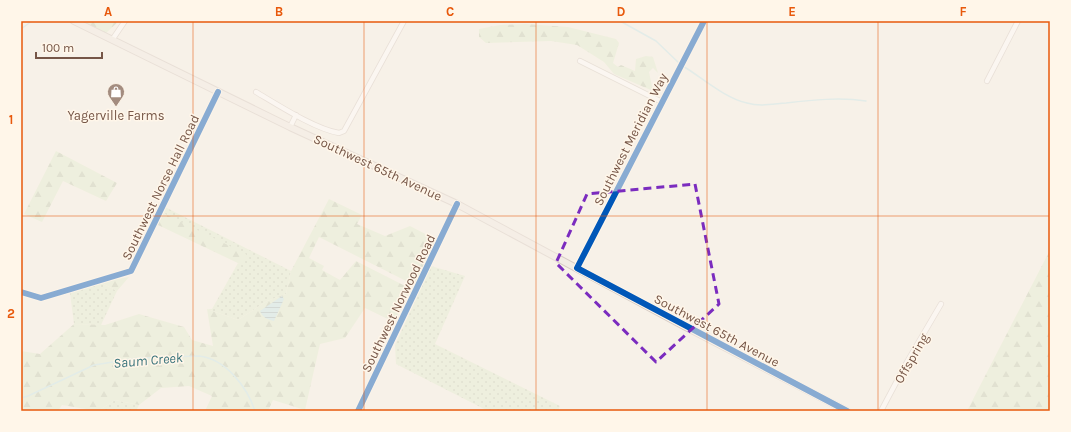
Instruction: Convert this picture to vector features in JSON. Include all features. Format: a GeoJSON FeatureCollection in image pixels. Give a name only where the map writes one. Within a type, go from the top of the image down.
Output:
{"type":"FeatureCollection","features":[{"type":"Feature","properties":{"kind":"main road","name":"Southwest 65th Avenue"},"geometry":{"type":"LineString","coordinates":[[74,21],[290,127],[457,204],[847,411]]}},
{"type":"Feature","properties":{"kind":"street"},"geometry":{"type":"LineString","coordinates":[[112,40],[125,21]]}},
{"type":"Feature","properties":{"kind":"street"},"geometry":{"type":"LineString","coordinates":[[256,92],[296,115],[334,132],[339,133],[344,131],[404,21]]}},
{"type":"Feature","properties":{"kind":"street","name":"Southwest Meridian Way"},"geometry":{"type":"LineString","coordinates":[[577,268],[704,21]]}},
{"type":"Feature","properties":{"kind":"street"},"geometry":{"type":"LineString","coordinates":[[987,81],[1018,21]]}},
{"type":"Feature","properties":{"kind":"street"},"geometry":{"type":"LineString","coordinates":[[580,61],[662,102]]}},
{"type":"Feature","properties":{"kind":"street","name":"Southwest Norse Hall Road"},"geometry":{"type":"LineString","coordinates":[[21,292],[40,298],[131,271],[218,92]]}},
{"type":"Feature","properties":{"kind":"street"},"geometry":{"type":"LineString","coordinates":[[290,127],[296,115]]}},
{"type":"Feature","properties":{"kind":"street","name":"Southwest Norwood Road"},"geometry":{"type":"LineString","coordinates":[[358,411],[457,204]]}},
{"type":"Feature","properties":{"kind":"street","name":"Offspring"},"geometry":{"type":"LineString","coordinates":[[881,411],[907,362],[941,304]]}},
{"type":"Feature","properties":{"kind":"highlighted area"},"geometry":{"type":"Polygon","coordinates":[[[695,184],[719,304],[656,362],[556,263],[587,194],[695,184]]]}},
{"type":"Feature","properties":{"kind":"green space"},"geometry":{"type":"Polygon","coordinates":[[[82,21],[119,21],[106,33],[82,21]]]}},
{"type":"Feature","properties":{"kind":"green space"},"geometry":{"type":"Polygon","coordinates":[[[526,24],[568,27],[616,39],[619,43],[613,63],[618,67],[621,65],[635,71],[636,59],[646,56],[653,57],[658,73],[653,68],[649,72],[653,91],[614,74],[604,62],[577,45],[551,41],[486,43],[479,37],[479,29],[500,25],[526,24]]]}},
{"type":"Feature","properties":{"kind":"green space"},"geometry":{"type":"Polygon","coordinates":[[[56,151],[117,183],[106,201],[63,181],[42,222],[24,214],[56,151]]]}},
{"type":"Feature","properties":{"kind":"green space"},"geometry":{"type":"Polygon","coordinates":[[[329,199],[362,215],[357,224],[385,236],[410,226],[437,240],[414,285],[319,237],[309,258],[324,266],[322,270],[340,280],[356,261],[411,289],[394,322],[365,308],[345,338],[320,344],[305,410],[273,400],[268,411],[205,411],[212,396],[189,386],[161,388],[139,405],[115,400],[98,411],[62,405],[58,411],[21,411],[21,351],[40,354],[74,324],[105,325],[139,314],[184,327],[192,340],[213,346],[207,309],[238,320],[267,301],[286,294],[291,271],[329,199]]]}},
{"type":"Feature","properties":{"kind":"green space"},"geometry":{"type":"Polygon","coordinates":[[[165,207],[291,271],[286,294],[267,301],[238,320],[207,309],[212,309],[238,263],[242,265],[163,213],[165,207]]]}},
{"type":"Feature","properties":{"kind":"green space"},"geometry":{"type":"Polygon","coordinates":[[[163,213],[246,254],[242,265],[158,225],[163,213]]]}},
{"type":"Feature","properties":{"kind":"green space"},"geometry":{"type":"Polygon","coordinates":[[[1050,250],[1050,411],[967,411],[1050,250]]]}},
{"type":"Feature","properties":{"kind":"green space"},"geometry":{"type":"Polygon","coordinates":[[[431,266],[465,276],[435,344],[560,406],[558,411],[488,411],[396,364],[395,345],[431,266]]]}},
{"type":"Feature","properties":{"kind":"green space"},"geometry":{"type":"Polygon","coordinates":[[[129,277],[117,291],[100,282],[129,277]]]}},
{"type":"Feature","properties":{"kind":"green space"},"geometry":{"type":"Polygon","coordinates":[[[100,282],[117,291],[101,325],[74,324],[70,293],[100,282]]]}},
{"type":"Feature","properties":{"kind":"green space"},"geometry":{"type":"Polygon","coordinates":[[[115,400],[139,405],[136,411],[98,411],[115,400]]]}},
{"type":"Feature","properties":{"kind":"water"},"geometry":{"type":"Polygon","coordinates":[[[282,296],[284,299],[274,321],[264,317],[260,311],[282,296]]]}},
{"type":"Feature","properties":{"kind":"waterway"},"geometry":{"type":"LineString","coordinates":[[21,29],[32,21]]}},
{"type":"Feature","properties":{"kind":"waterway"},"geometry":{"type":"LineString","coordinates":[[620,21],[656,41],[680,64]]}},
{"type":"Feature","properties":{"kind":"waterway"},"geometry":{"type":"LineString","coordinates":[[683,66],[731,97],[739,101],[757,105],[836,99],[866,101]]}},
{"type":"Feature","properties":{"kind":"waterway","name":"Saum Creek"},"geometry":{"type":"LineString","coordinates":[[21,398],[94,365],[138,358],[199,356],[209,358],[226,368],[241,384],[255,411]]}},
{"type":"Feature","properties":{"kind":"cycle path"},"geometry":{"type":"LineString","coordinates":[[704,21],[577,268],[847,411]]}},
{"type":"Feature","properties":{"kind":"cycle path"},"geometry":{"type":"LineString","coordinates":[[21,292],[41,298],[131,271],[218,92]]}},
{"type":"Feature","properties":{"kind":"cycle path"},"geometry":{"type":"LineString","coordinates":[[358,411],[457,204]]}},
{"type":"Feature","properties":{"kind":"place","name":"Yagerville Farms"},"geometry":{"type":"Point","coordinates":[116,107]}}]}
